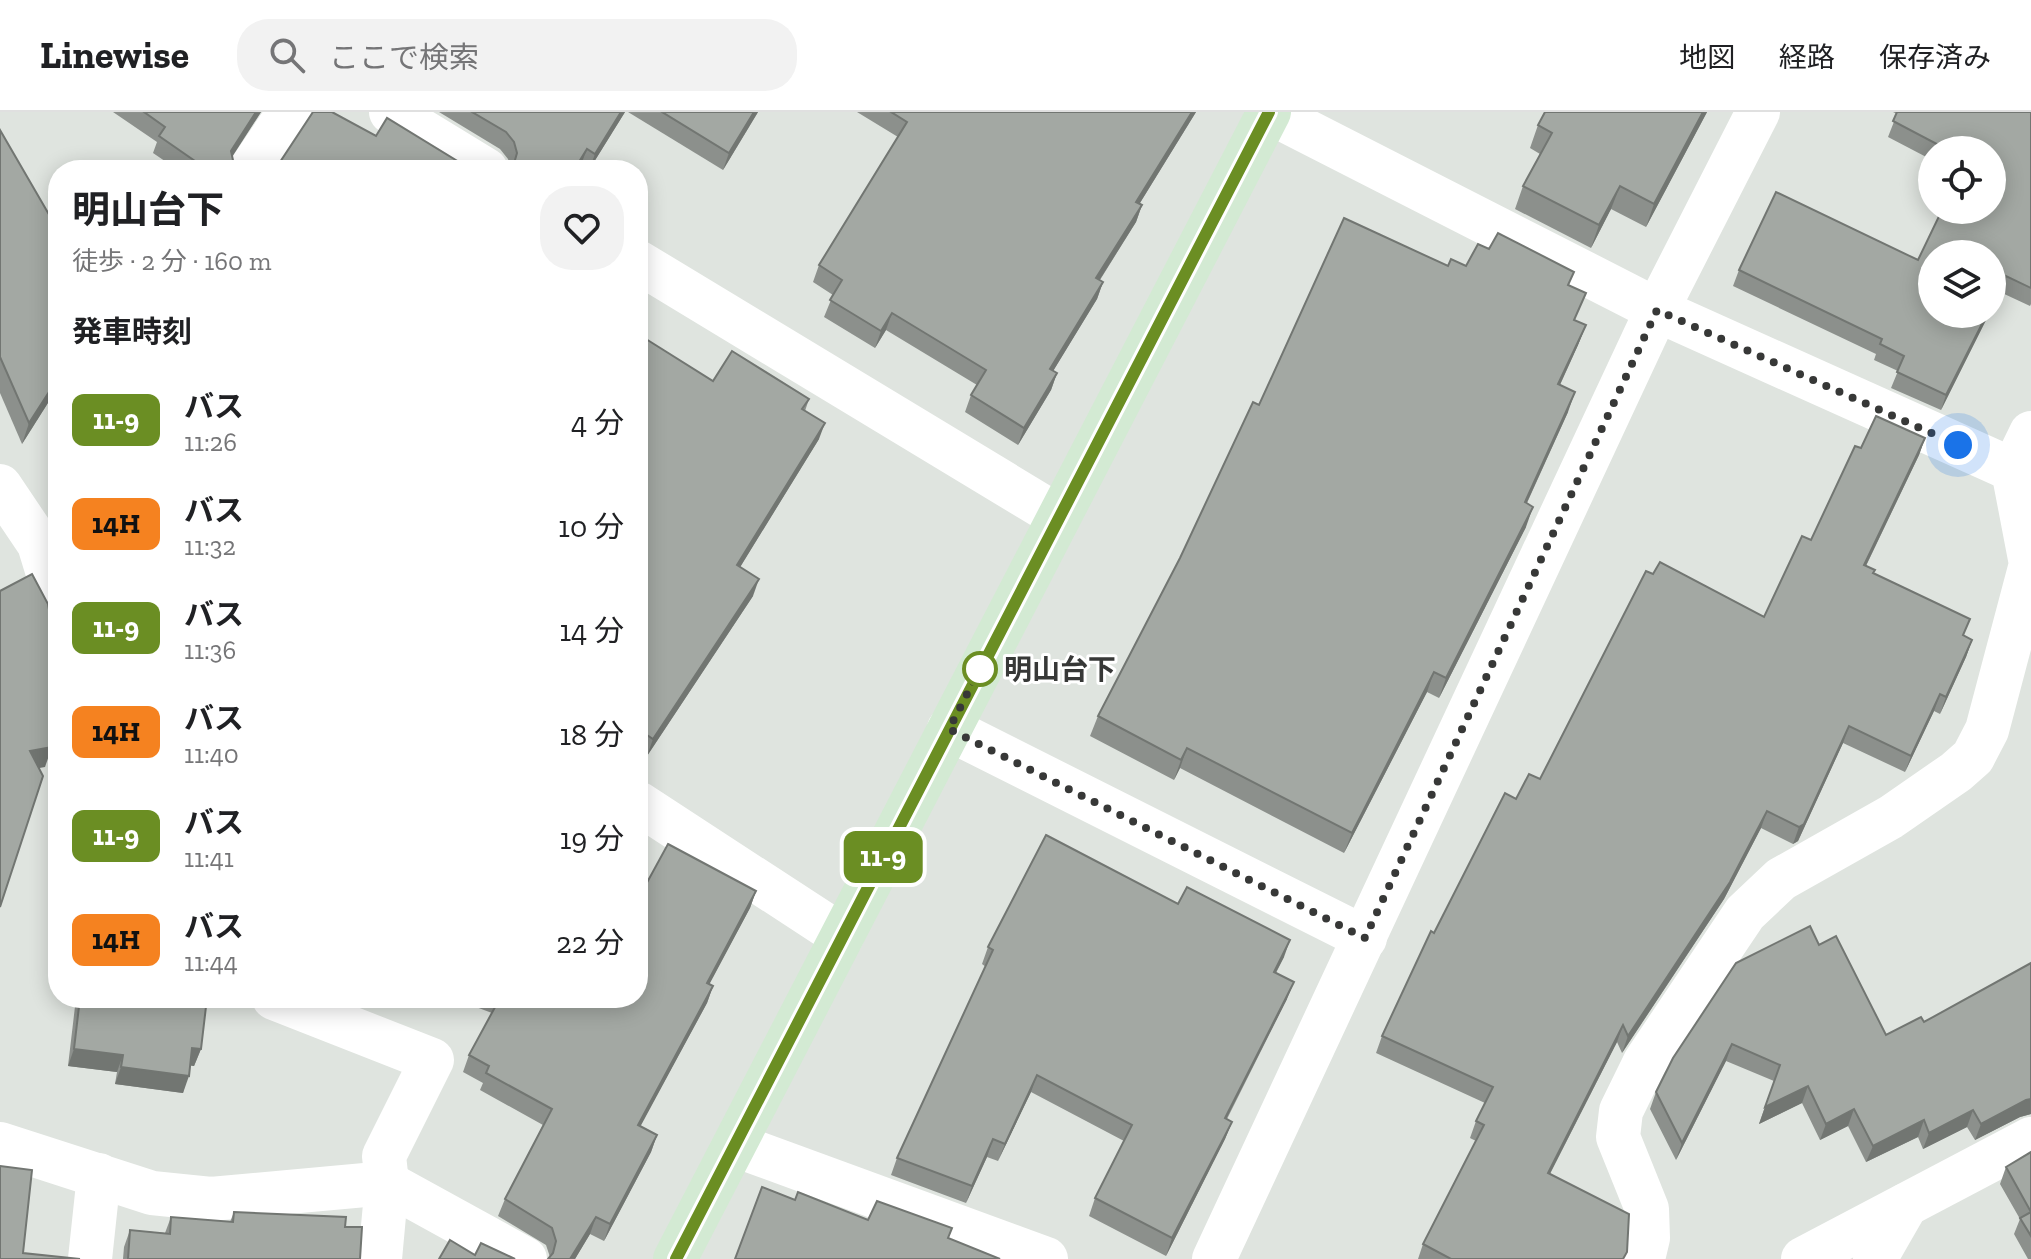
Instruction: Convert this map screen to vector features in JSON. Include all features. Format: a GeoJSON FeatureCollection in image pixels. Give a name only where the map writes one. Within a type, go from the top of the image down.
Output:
{"type":"FeatureCollection","features":[{"type":"Feature","properties":{"kind":"street"},"geometry":{"type":"LineString","coordinates":[[257,160],[289,112]]}},
{"type":"Feature","properties":{"kind":"street"},"geometry":{"type":"LineString","coordinates":[[391,112],[470,160]]}},
{"type":"Feature","properties":{"kind":"street"},"geometry":{"type":"LineString","coordinates":[[675,1259],[1269,112],[1657,310],[2022,452],[2031,564],[1987,730],[1973,757],[1956,772],[1891,817],[1781,879],[1745,913],[1645,1062],[1621,1111],[1618,1137],[1647,1209],[1648,1238],[1643,1259]]}},
{"type":"Feature","properties":{"kind":"street"},"geometry":{"type":"LineString","coordinates":[[1214,1259],[1657,310],[1758,112]]}},
{"type":"Feature","properties":{"kind":"street"},"geometry":{"type":"LineString","coordinates":[[648,268],[1058,516]]}},
{"type":"Feature","properties":{"kind":"street"},"geometry":{"type":"LineString","coordinates":[[0,486],[48,535]]}},
{"type":"Feature","properties":{"kind":"street"},"geometry":{"type":"LineString","coordinates":[[949,729],[1365,938]]}},
{"type":"Feature","properties":{"kind":"street"},"geometry":{"type":"LineString","coordinates":[[648,810],[842,936]]}},
{"type":"Feature","properties":{"kind":"street"},"geometry":{"type":"LineString","coordinates":[[299,1008],[432,1060],[384,1156],[387,1183],[380,1259]]}},
{"type":"Feature","properties":{"kind":"street"},"geometry":{"type":"LineString","coordinates":[[1803,1259],[2031,1139]]}},
{"type":"Feature","properties":{"kind":"street"},"geometry":{"type":"LineString","coordinates":[[0,1144],[152,1193],[211,1199],[387,1183],[525,1259]]}},
{"type":"Feature","properties":{"kind":"street"},"geometry":{"type":"LineString","coordinates":[[735,1145],[1046,1259]]}},
{"type":"Feature","properties":{"kind":"street"},"geometry":{"type":"LineString","coordinates":[[90,1259],[99,1175]]}},
{"type":"Feature","properties":{"kind":"street"},"geometry":{"type":"LineString","coordinates":[[1875,1259],[1906,1205]]}},
{"type":"Feature","properties":{"kind":"building"},"geometry":{"type":"Polygon","coordinates":[[[144,112],[256,112],[231,151],[233,160],[194,160],[159,136],[165,127],[144,112]]]}},
{"type":"Feature","properties":{"kind":"building"},"geometry":{"type":"Polygon","coordinates":[[[313,112],[332,112],[376,136],[387,118],[456,160],[281,160],[313,112]]]}},
{"type":"Feature","properties":{"kind":"building"},"geometry":{"type":"Polygon","coordinates":[[[472,112],[621,112],[595,154],[587,149],[580,160],[515,160],[514,142],[506,132],[472,112]]]}},
{"type":"Feature","properties":{"kind":"building"},"geometry":{"type":"Polygon","coordinates":[[[662,112],[754,112],[729,153],[662,112]]]}},
{"type":"Feature","properties":{"kind":"building"},"geometry":{"type":"Polygon","coordinates":[[[891,112],[1192,112],[1136,202],[1142,205],[1096,278],[1103,282],[1050,369],[1057,373],[1024,428],[971,395],[986,370],[892,313],[881,331],[830,300],[842,280],[819,265],[907,122],[891,112]]]}},
{"type":"Feature","properties":{"kind":"building"},"geometry":{"type":"Polygon","coordinates":[[[1545,112],[1703,112],[1654,204],[1620,186],[1599,225],[1523,186],[1552,133],[1538,125],[1545,112]]]}},
{"type":"Feature","properties":{"kind":"building"},"geometry":{"type":"Polygon","coordinates":[[[1897,112],[2031,112],[2031,288],[2006,276],[2006,240],[1928,240],[1935,224],[2006,224],[2006,136],[1921,136],[1893,121],[1897,112]]]}},
{"type":"Feature","properties":{"kind":"building"},"geometry":{"type":"Polygon","coordinates":[[[0,130],[48,213],[48,394],[29,423],[0,357],[0,130]]]}},
{"type":"Feature","properties":{"kind":"building"},"geometry":{"type":"Polygon","coordinates":[[[1776,192],[1918,260],[1918,328],[1980,328],[1946,395],[1897,372],[1904,356],[1880,344],[1882,339],[1739,270],[1776,192]]]}},
{"type":"Feature","properties":{"kind":"building"},"geometry":{"type":"Polygon","coordinates":[[[1344,218],[1448,266],[1451,259],[1466,266],[1478,244],[1489,249],[1498,233],[1574,272],[1568,285],[1586,293],[1574,320],[1586,325],[1558,384],[1575,392],[1525,502],[1533,507],[1446,678],[1434,672],[1352,833],[1187,748],[1181,760],[1098,716],[1180,558],[1253,402],[1259,405],[1344,218]]]}},
{"type":"Feature","properties":{"kind":"building"},"geometry":{"type":"Polygon","coordinates":[[[648,340],[713,381],[732,351],[809,399],[802,409],[825,423],[737,565],[759,579],[653,739],[648,736],[648,340]]]}},
{"type":"Feature","properties":{"kind":"building"},"geometry":{"type":"Polygon","coordinates":[[[1876,416],[1925,438],[1864,565],[1875,570],[1873,573],[1970,619],[1963,635],[1972,640],[1946,697],[1940,694],[1911,756],[1849,726],[1804,824],[1799,827],[1767,811],[1730,882],[1628,1036],[1623,1025],[1548,1173],[1629,1214],[1627,1252],[1623,1259],[1451,1259],[1423,1244],[1484,1125],[1476,1121],[1493,1087],[1382,1036],[1431,931],[1434,933],[1505,793],[1516,799],[1529,774],[1540,779],[1646,571],[1653,574],[1660,562],[1764,617],[1802,536],[1811,540],[1855,446],[1861,448],[1876,416]]]}},
{"type":"Feature","properties":{"kind":"building"},"geometry":{"type":"Polygon","coordinates":[[[32,574],[48,604],[48,748],[30,751],[43,776],[0,907],[0,591],[32,574]]]}},
{"type":"Feature","properties":{"kind":"building"},"geometry":{"type":"Polygon","coordinates":[[[1046,835],[1178,904],[1187,887],[1290,940],[1274,972],[1294,982],[1225,1118],[1232,1122],[1172,1238],[1095,1198],[1132,1125],[1037,1075],[1005,1144],[993,1139],[972,1186],[897,1158],[993,950],[988,947],[1046,835]]]}},
{"type":"Feature","properties":{"kind":"building"},"geometry":{"type":"Polygon","coordinates":[[[668,844],[756,891],[707,983],[713,986],[638,1125],[657,1135],[610,1224],[596,1217],[570,1259],[548,1259],[556,1241],[552,1228],[505,1199],[552,1109],[486,1073],[489,1066],[469,1055],[495,1008],[648,1008],[648,881],[668,844]]]}},
{"type":"Feature","properties":{"kind":"building"},"geometry":{"type":"Polygon","coordinates":[[[1810,926],[1819,945],[1836,936],[1886,1035],[1921,1017],[1924,1022],[2031,963],[2031,1099],[1981,1124],[1973,1110],[1929,1133],[1924,1120],[1873,1146],[1854,1109],[1826,1124],[1808,1086],[1765,1107],[1780,1065],[1732,1044],[1682,1143],[1656,1092],[1673,1058],[1736,963],[1810,926]]]}},
{"type":"Feature","properties":{"kind":"building"},"geometry":{"type":"Polygon","coordinates":[[[79,1008],[206,1008],[201,1049],[192,1048],[189,1076],[121,1067],[123,1055],[74,1049],[79,1008]]]}},
{"type":"Feature","properties":{"kind":"building"},"geometry":{"type":"Polygon","coordinates":[[[2031,1152],[2031,1212],[2006,1167],[2031,1152]]]}},
{"type":"Feature","properties":{"kind":"building"},"geometry":{"type":"Polygon","coordinates":[[[0,1166],[32,1170],[23,1253],[80,1259],[0,1259],[0,1166]]]}},
{"type":"Feature","properties":{"kind":"building"},"geometry":{"type":"Polygon","coordinates":[[[762,1187],[795,1200],[798,1192],[868,1220],[877,1201],[952,1228],[948,1238],[1000,1259],[735,1259],[762,1187]]]}},
{"type":"Feature","properties":{"kind":"building"},"geometry":{"type":"Polygon","coordinates":[[[234,1212],[346,1217],[345,1227],[362,1227],[360,1259],[128,1259],[130,1230],[170,1234],[171,1217],[233,1222],[234,1212]]]}},
{"type":"Feature","properties":{"kind":"building"},"geometry":{"type":"Polygon","coordinates":[[[2031,1212],[2031,1236],[2020,1218],[2031,1212]]]}},
{"type":"Feature","properties":{"kind":"building"},"geometry":{"type":"Polygon","coordinates":[[[450,1240],[475,1255],[481,1243],[515,1259],[439,1259],[450,1240]]]}},
{"type":"Feature","properties":{"kind":"bus line","name":"11-9"},"geometry":{"type":"LineString","coordinates":[[676,1259],[1269,112]]}},
{"type":"Feature","properties":{"kind":"place","name":"明山台下"},"geometry":{"type":"Point","coordinates":[980,669]}},
{"type":"Feature","properties":{"kind":"route"},"geometry":{"type":"LineString","coordinates":[[980,669],[949,729],[1365,938],[1657,310],[1958,445]]}}]}
